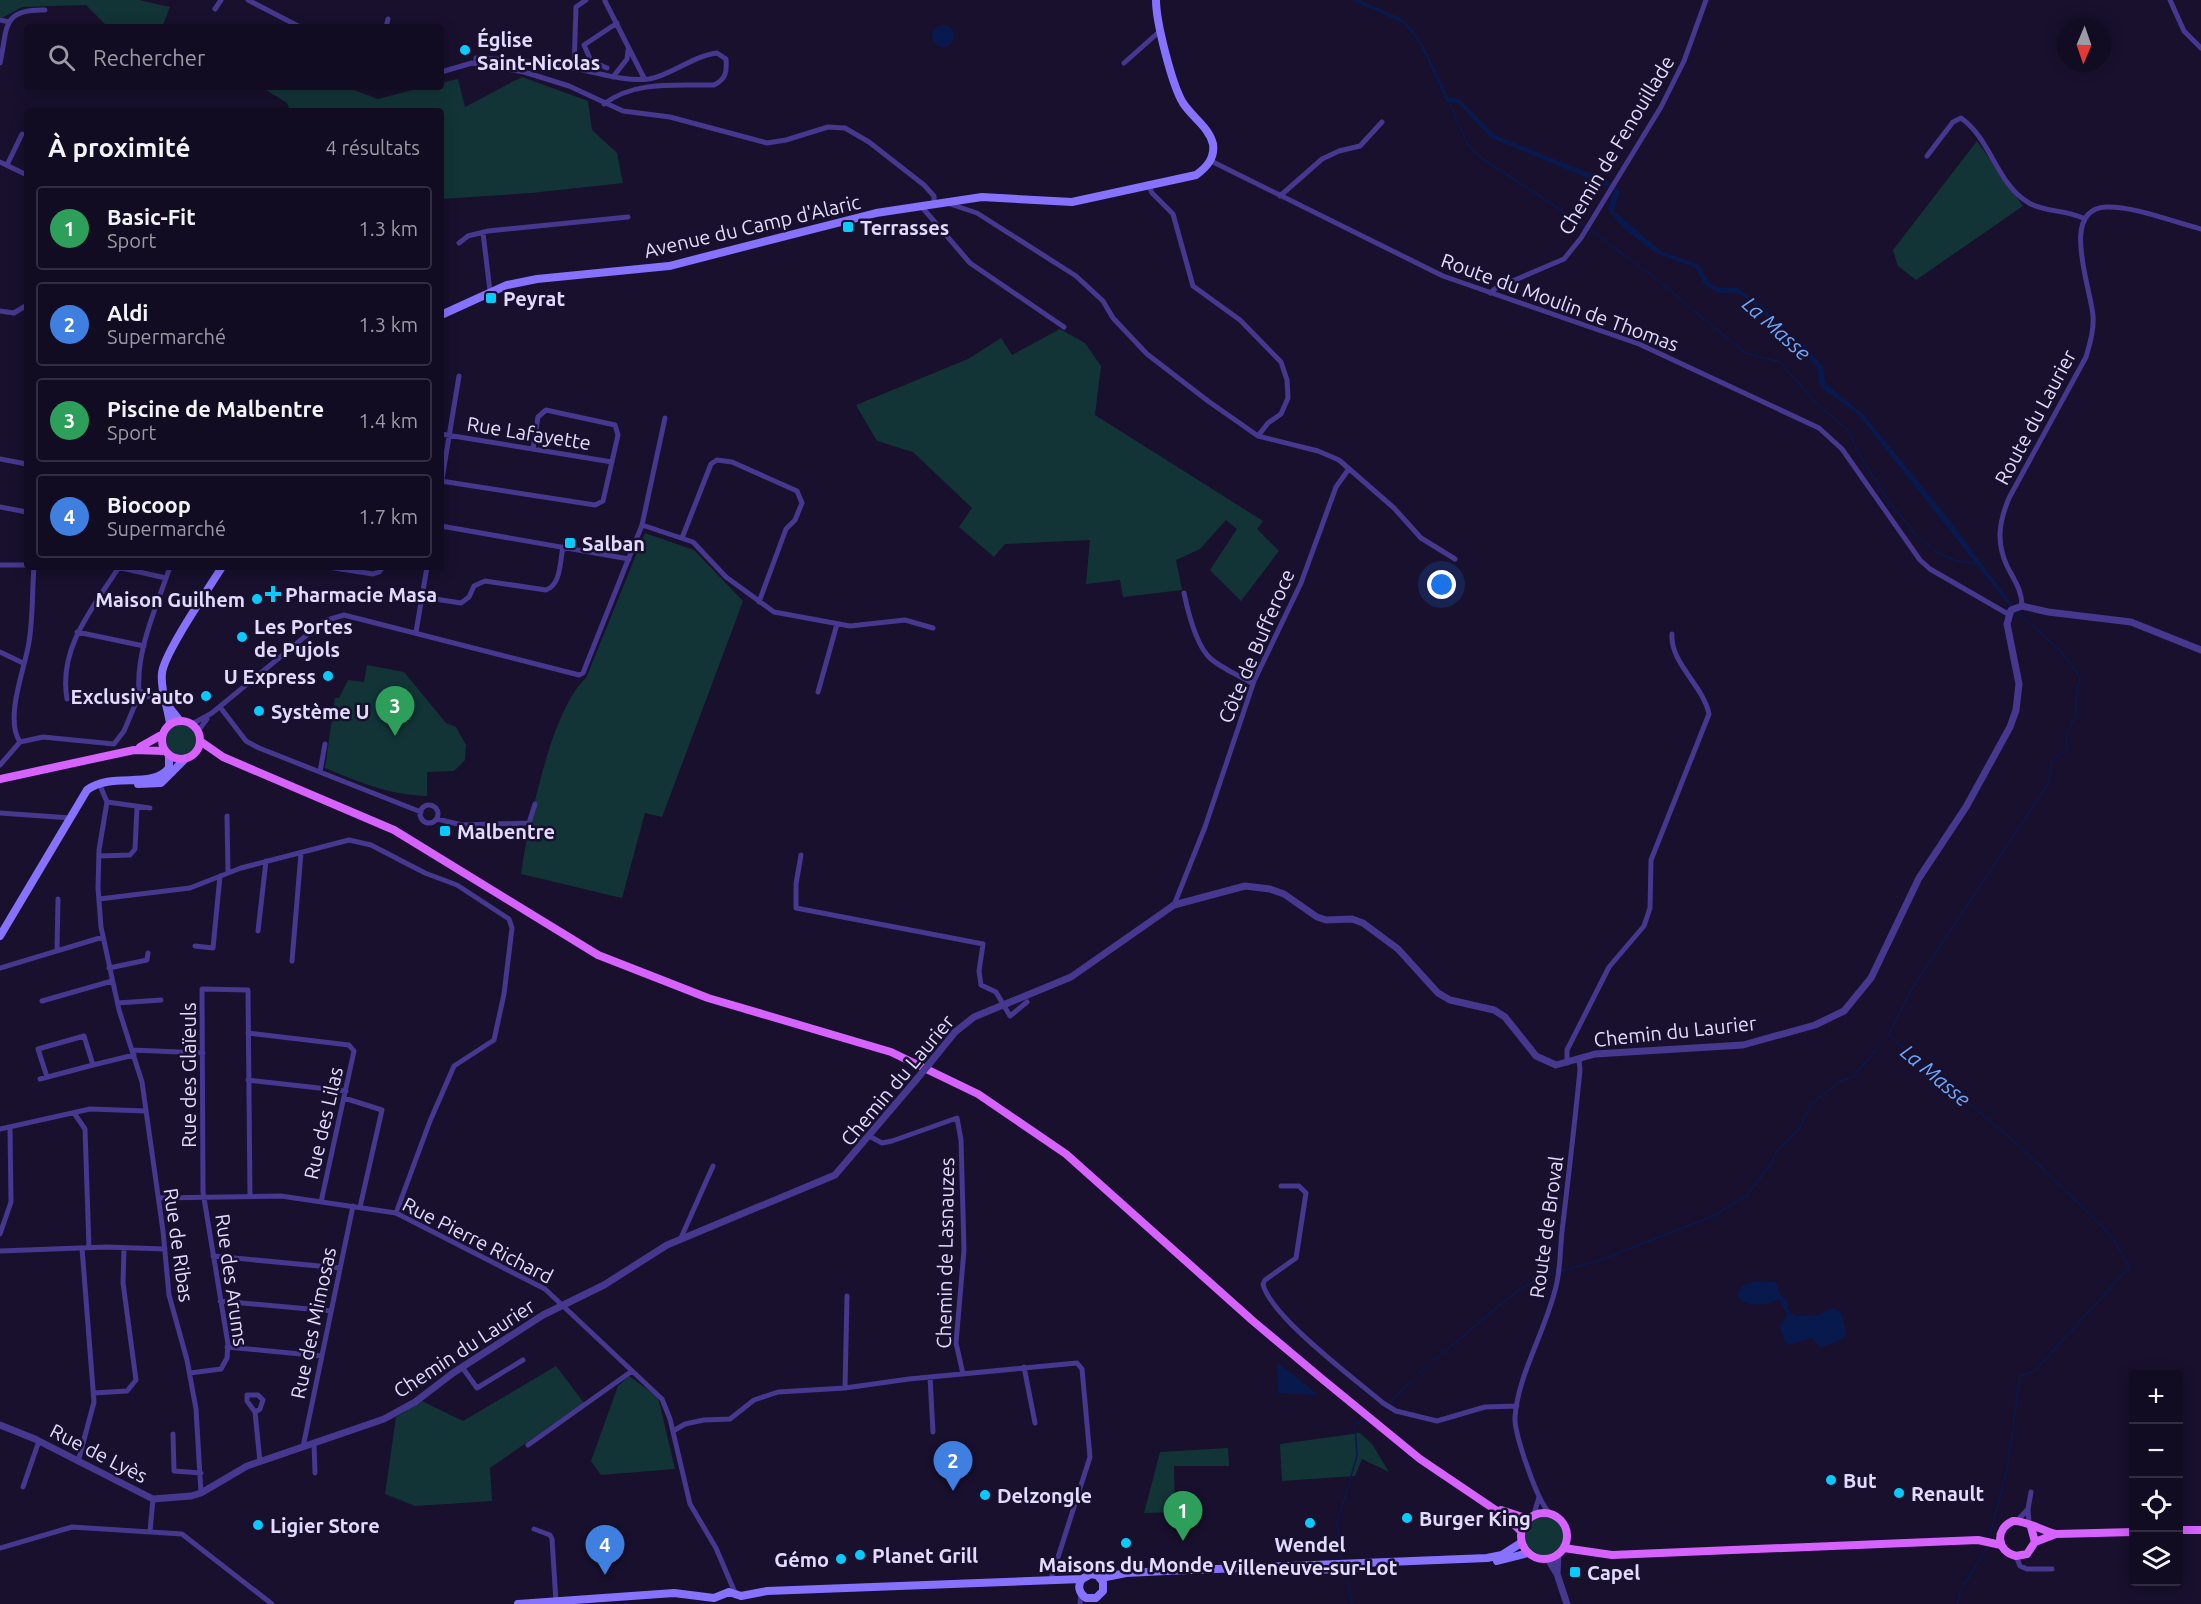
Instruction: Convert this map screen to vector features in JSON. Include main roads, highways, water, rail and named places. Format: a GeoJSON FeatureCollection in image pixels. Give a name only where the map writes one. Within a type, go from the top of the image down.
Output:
{"type":"FeatureCollection","features":[{"type":"Feature","properties":{"kind":"main road","name":"Avenue du Camp d'Alaric"},"geometry":{"type":"LineString","coordinates":[[444,314],[490,291],[537,279],[669,266],[866,215],[982,197],[1072,202],[1148,184],[1188,178],[1206,168],[1211,161],[1213,146],[1211,139],[1182,102],[1161,31],[1156,0]]}},
{"type":"Feature","properties":{"kind":"main road"},"geometry":{"type":"LineString","coordinates":[[170,724],[161,675],[164,664],[220,570]]}},
{"type":"Feature","properties":{"kind":"main road"},"geometry":{"type":"LineString","coordinates":[[168,706],[180,721]]}},
{"type":"Feature","properties":{"kind":"main road"},"geometry":{"type":"LineString","coordinates":[[134,750],[162,734],[170,724],[180,721],[192,724],[198,731],[200,741],[195,753]]}},
{"type":"Feature","properties":{"kind":"main road"},"geometry":{"type":"LineString","coordinates":[[0,936],[87,790],[110,779],[155,779],[169,768],[162,734]]}},
{"type":"Feature","properties":{"kind":"main road"},"geometry":{"type":"LineString","coordinates":[[200,741],[223,757],[403,835],[598,955],[708,998],[891,1052],[978,1094],[1066,1154],[1313,1371],[1420,1459],[1487,1504],[1521,1531]]}},
{"type":"Feature","properties":{"kind":"main road"},"geometry":{"type":"LineString","coordinates":[[0,779],[134,750],[167,753],[184,759]]}},
{"type":"Feature","properties":{"kind":"main road"},"geometry":{"type":"LineString","coordinates":[[110,779],[142,784],[161,783],[184,759],[195,753],[223,757]]}},
{"type":"Feature","properties":{"kind":"main road"},"geometry":{"type":"LineString","coordinates":[[1487,1504],[1531,1516],[1550,1513],[1563,1522],[1567,1538],[1561,1551]]}},
{"type":"Feature","properties":{"kind":"main road"},"geometry":{"type":"LineString","coordinates":[[1531,1516],[1521,1531],[1521,1543],[1534,1557],[1548,1559],[1561,1551],[1588,1551],[1612,1555],[1978,1540],[2001,1545],[2007,1552],[2016,1556],[2027,1554],[2035,1542],[2056,1534]]}},
{"type":"Feature","properties":{"kind":"main road"},"geometry":{"type":"LineString","coordinates":[[1978,1540],[2001,1531],[2008,1523],[2017,1521],[2056,1534],[2129,1532]]}},
{"type":"Feature","properties":{"kind":"main road"},"geometry":{"type":"LineString","coordinates":[[2030,1526],[2035,1542]]}},
{"type":"Feature","properties":{"kind":"main road"},"geometry":{"type":"LineString","coordinates":[[2183,1530],[2201,1530]]}},
{"type":"Feature","properties":{"kind":"main road"},"geometry":{"type":"LineString","coordinates":[[2001,1531],[2001,1545]]}},
{"type":"Feature","properties":{"kind":"main road"},"geometry":{"type":"LineString","coordinates":[[1567,1538],[1588,1551]]}},
{"type":"Feature","properties":{"kind":"main road"},"geometry":{"type":"LineString","coordinates":[[518,1604],[656,1595],[720,1598],[735,1594],[772,1592],[1082,1579],[1091,1574],[1098,1576],[1166,1570],[1487,1558],[1502,1555],[1521,1543]]}},
{"type":"Feature","properties":{"kind":"main road"},"geometry":{"type":"LineString","coordinates":[[1051,1579],[1080,1591],[1089,1601],[1099,1596],[1111,1582],[1124,1578],[1488,1563],[1528,1553]]}},
{"type":"Feature","properties":{"kind":"main road"},"geometry":{"type":"LineString","coordinates":[[1098,1576],[1103,1589]]}},
{"type":"Feature","properties":{"kind":"main road"},"geometry":{"type":"LineString","coordinates":[[1080,1591],[1082,1579]]}},
{"type":"Feature","properties":{"kind":"main road"},"geometry":{"type":"LineString","coordinates":[[735,1594],[743,1604],[772,1592]]}},
{"type":"Feature","properties":{"kind":"main road"},"geometry":{"type":"LineString","coordinates":[[627,1601],[656,1595]]}},
{"type":"Feature","properties":{"kind":"main road"},"geometry":{"type":"LineString","coordinates":[[570,1601],[678,1598],[706,1604]]}},
{"type":"Feature","properties":{"kind":"water"},"geometry":{"type":"Polygon","coordinates":[[[1352,0],[1359,0],[1399,17],[1412,28],[1424,47],[1448,97],[1459,99],[1495,135],[1602,178],[1611,183],[1609,187],[1491,138],[1458,103],[1447,102],[1419,42],[1405,24],[1352,0]]]}},
{"type":"Feature","properties":{"kind":"water"},"geometry":{"type":"Polygon","coordinates":[[[939,25],[947,25],[954,32],[954,40],[947,47],[939,47],[932,40],[932,32],[939,25]]]}},
{"type":"Feature","properties":{"kind":"water"},"geometry":{"type":"Polygon","coordinates":[[[1615,186],[1620,192],[1614,211],[1661,251],[1700,265],[1706,278],[1717,287],[1736,287],[1764,307],[1788,339],[1803,343],[1823,367],[1826,384],[1863,414],[1948,518],[2013,606],[2011,608],[1857,413],[1825,391],[1819,384],[1817,367],[1799,346],[1786,343],[1764,315],[1744,297],[1734,293],[1718,293],[1704,284],[1696,268],[1656,253],[1623,228],[1608,209],[1615,186]]]}},
{"type":"Feature","properties":{"kind":"water"},"geometry":{"type":"Polygon","coordinates":[[[1776,1281],[1780,1295],[1787,1300],[1788,1309],[1795,1316],[1819,1315],[1832,1308],[1841,1311],[1846,1332],[1843,1339],[1820,1348],[1812,1338],[1790,1345],[1785,1342],[1780,1327],[1787,1315],[1779,1299],[1757,1305],[1746,1303],[1737,1296],[1742,1286],[1753,1282],[1776,1281]]]}},
{"type":"Feature","properties":{"kind":"water"},"geometry":{"type":"Polygon","coordinates":[[[1277,1362],[1316,1393],[1316,1395],[1278,1393],[1277,1362]]]}},
{"type":"Feature","properties":{"kind":"waterway","name":"La Masse"},"geometry":{"type":"LineString","coordinates":[[1449,103],[1468,145],[1480,157],[1585,226]]}},
{"type":"Feature","properties":{"kind":"waterway","name":"La Masse"},"geometry":{"type":"LineString","coordinates":[[1589,229],[1654,277],[1745,353],[1780,362],[1815,402],[1848,430],[1857,451],[1886,497],[1916,535],[1931,547]]}},
{"type":"Feature","properties":{"kind":"waterway","name":"La Masse"},"geometry":{"type":"LineString","coordinates":[[1935,551],[1954,560],[1981,565]]}},
{"type":"Feature","properties":{"kind":"waterway","name":"La Masse"},"geometry":{"type":"LineString","coordinates":[[1990,1535],[2007,1470],[2020,1376],[2035,1371],[2129,1267],[2116,1243],[2102,1226],[2015,1142],[1888,1035],[1913,987],[2049,782],[2052,760],[2067,750],[2066,734],[2076,716],[2076,697],[2080,678],[2061,651],[2017,612]]}},
{"type":"Feature","properties":{"kind":"waterway"},"geometry":{"type":"LineString","coordinates":[[1560,1271],[1598,1261],[1713,1216],[1746,1196],[1771,1164],[1775,1154],[1800,1127],[1811,1104],[1841,1081],[1853,1077],[1879,1046]]}},
{"type":"Feature","properties":{"kind":"waterway"},"geometry":{"type":"LineString","coordinates":[[1433,1360],[1508,1298],[1540,1278],[1556,1272]]}},
{"type":"Feature","properties":{"kind":"waterway"},"geometry":{"type":"LineString","coordinates":[[1420,1373],[1428,1364]]}},
{"type":"Feature","properties":{"kind":"waterway"},"geometry":{"type":"LineString","coordinates":[[1390,1402],[1412,1381]]}},
{"type":"Feature","properties":{"kind":"waterway"},"geometry":{"type":"LineString","coordinates":[[1342,1560],[1337,1524],[1357,1456],[1355,1424],[1364,1420]]}},
{"type":"Feature","properties":{"kind":"waterway","name":"La Masse"},"geometry":{"type":"LineString","coordinates":[[1958,1604],[1960,1591],[1987,1548]]}},
{"type":"Feature","properties":{"kind":"waterway"},"geometry":{"type":"LineString","coordinates":[[1346,1572],[1352,1604]]}},
{"type":"Feature","properties":{"kind":"place","name":"Église Saint-Nicolas"},"geometry":{"type":"Point","coordinates":[465,50]}},
{"type":"Feature","properties":{"kind":"place","name":"Terrasses"},"geometry":{"type":"Point","coordinates":[848,227]}},
{"type":"Feature","properties":{"kind":"place","name":"Peyrat"},"geometry":{"type":"Point","coordinates":[491,298]}},
{"type":"Feature","properties":{"kind":"place","name":"Salban"},"geometry":{"type":"Point","coordinates":[570,543]}},
{"type":"Feature","properties":{"kind":"place","name":"Pharmacie Masa"},"geometry":{"type":"Point","coordinates":[273,594]}},
{"type":"Feature","properties":{"kind":"place","name":"Maison Guilhem"},"geometry":{"type":"Point","coordinates":[257,599]}},
{"type":"Feature","properties":{"kind":"place","name":"Les Portes de Pujols"},"geometry":{"type":"Point","coordinates":[242,637]}},
{"type":"Feature","properties":{"kind":"place","name":"U Express"},"geometry":{"type":"Point","coordinates":[328,676]}},
{"type":"Feature","properties":{"kind":"place","name":"Exclusiv'auto"},"geometry":{"type":"Point","coordinates":[206,696]}},
{"type":"Feature","properties":{"kind":"place","name":"Système U"},"geometry":{"type":"Point","coordinates":[259,711]}},
{"type":"Feature","properties":{"kind":"place","name":"Piscine de Malbentre"},"geometry":{"type":"Point","coordinates":[395,736]}},
{"type":"Feature","properties":{"kind":"place","name":"Malbentre"},"geometry":{"type":"Point","coordinates":[445,831]}},
{"type":"Feature","properties":{"kind":"place","name":"But"},"geometry":{"type":"Point","coordinates":[1831,1480]}},
{"type":"Feature","properties":{"kind":"place","name":"Aldi"},"geometry":{"type":"Point","coordinates":[953,1491]}},
{"type":"Feature","properties":{"kind":"place","name":"Renault"},"geometry":{"type":"Point","coordinates":[1899,1493]}},
{"type":"Feature","properties":{"kind":"place","name":"Delzongle"},"geometry":{"type":"Point","coordinates":[985,1495]}},
{"type":"Feature","properties":{"kind":"place","name":"Burger King"},"geometry":{"type":"Point","coordinates":[1407,1518]}},
{"type":"Feature","properties":{"kind":"place","name":"Wendel Villeneuve-sur-Lot"},"geometry":{"type":"Point","coordinates":[1310,1523]}},
{"type":"Feature","properties":{"kind":"place","name":"Ligier Store"},"geometry":{"type":"Point","coordinates":[258,1525]}},
{"type":"Feature","properties":{"kind":"place","name":"Basic-Fit"},"geometry":{"type":"Point","coordinates":[1183,1541]}},
{"type":"Feature","properties":{"kind":"place","name":"Maisons du Monde"},"geometry":{"type":"Point","coordinates":[1126,1543]}},
{"type":"Feature","properties":{"kind":"place","name":"Planet Grill"},"geometry":{"type":"Point","coordinates":[860,1555]}},
{"type":"Feature","properties":{"kind":"place","name":"Gémo"},"geometry":{"type":"Point","coordinates":[841,1559]}},
{"type":"Feature","properties":{"kind":"place","name":"Capel"},"geometry":{"type":"Point","coordinates":[1575,1572]}},
{"type":"Feature","properties":{"kind":"place","name":"Biocoop"},"geometry":{"type":"Point","coordinates":[605,1575]}}]}
